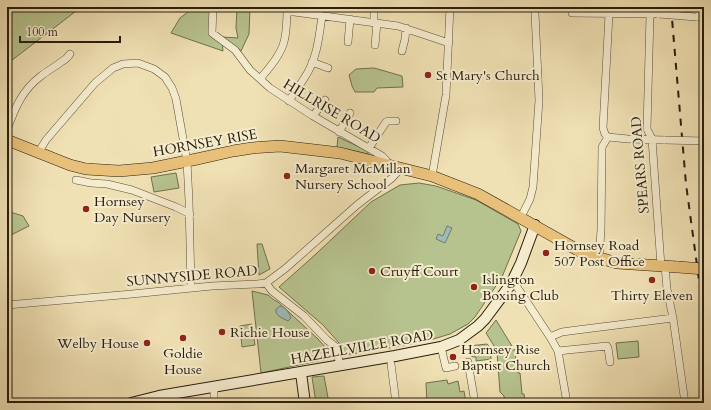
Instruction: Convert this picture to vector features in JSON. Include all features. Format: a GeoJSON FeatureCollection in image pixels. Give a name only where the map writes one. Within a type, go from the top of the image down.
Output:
{"type":"FeatureCollection","features":[{"type":"Feature","properties":{"kind":"main road","name":"HORNSEY RISE"},"geometry":{"type":"LineString","coordinates":[[7,140],[70,165],[86,169],[119,172],[153,168],[252,148],[280,146],[340,153],[432,176],[478,194],[583,253],[617,263],[704,269]]}},
{"type":"Feature","properties":{"kind":"street","name":"HILLRISE ROAD"},"geometry":{"type":"LineString","coordinates":[[213,7],[212,32],[235,50],[257,79],[339,132],[382,156],[389,166]]}},
{"type":"Feature","properties":{"kind":"street"},"geometry":{"type":"LineString","coordinates":[[374,7],[375,45]]}},
{"type":"Feature","properties":{"kind":"street"},"geometry":{"type":"LineString","coordinates":[[432,176],[446,95],[450,7]]}},
{"type":"Feature","properties":{"kind":"street"},"geometry":{"type":"LineString","coordinates":[[521,218],[530,199],[533,187],[539,100],[534,7]]}},
{"type":"Feature","properties":{"kind":"street"},"geometry":{"type":"LineString","coordinates":[[695,7],[700,17]]}},
{"type":"Feature","properties":{"kind":"street"},"geometry":{"type":"LineString","coordinates":[[257,79],[274,62],[282,47],[286,32],[287,9],[322,16],[398,26],[448,43]]}},
{"type":"Feature","properties":{"kind":"street"},"geometry":{"type":"LineString","coordinates":[[572,13],[659,14],[700,17]]}},
{"type":"Feature","properties":{"kind":"street"},"geometry":{"type":"LineString","coordinates":[[609,14],[603,128],[605,134],[608,137],[628,139],[704,142]]}},
{"type":"Feature","properties":{"kind":"street","name":"SPEARS ROAD"},"geometry":{"type":"LineString","coordinates":[[650,14],[648,129],[652,139],[663,266],[673,318],[685,403]]}},
{"type":"Feature","properties":{"kind":"street"},"geometry":{"type":"LineString","coordinates":[[289,101],[306,76],[312,62],[319,38],[322,16]]}},
{"type":"Feature","properties":{"kind":"street"},"geometry":{"type":"LineString","coordinates":[[348,42],[350,19]]}},
{"type":"Feature","properties":{"kind":"street"},"geometry":{"type":"LineString","coordinates":[[402,51],[406,28]]}},
{"type":"Feature","properties":{"kind":"street"},"geometry":{"type":"LineString","coordinates":[[7,130],[15,108],[26,90],[42,74],[62,62],[70,54]]}},
{"type":"Feature","properties":{"kind":"street"},"geometry":{"type":"LineString","coordinates":[[312,62],[328,68]]}},
{"type":"Feature","properties":{"kind":"street"},"geometry":{"type":"LineString","coordinates":[[38,153],[46,140],[95,83],[113,68],[122,64],[138,63],[154,69],[165,77],[172,88],[176,99],[187,161],[190,214],[191,287]]}},
{"type":"Feature","properties":{"kind":"street"},"geometry":{"type":"LineString","coordinates":[[314,116],[324,100]]}},
{"type":"Feature","properties":{"kind":"street"},"geometry":{"type":"LineString","coordinates":[[339,132],[350,114]]}},
{"type":"Feature","properties":{"kind":"street"},"geometry":{"type":"LineString","coordinates":[[369,148],[386,122],[396,121]]}},
{"type":"Feature","properties":{"kind":"street"},"geometry":{"type":"LineString","coordinates":[[599,258],[601,230],[602,147],[608,137]]}},
{"type":"Feature","properties":{"kind":"street"},"geometry":{"type":"LineString","coordinates":[[266,283],[286,268],[356,205],[392,178],[401,168]]}},
{"type":"Feature","properties":{"kind":"street"},"geometry":{"type":"LineString","coordinates":[[76,180],[107,184],[132,190],[190,214]]}},
{"type":"Feature","properties":{"kind":"street","name":"HAZELLVILLE ROAD"},"geometry":{"type":"LineString","coordinates":[[131,403],[159,400],[214,387],[301,373],[441,347],[459,340],[485,319],[513,280],[524,256],[535,225]]}},
{"type":"Feature","properties":{"kind":"street"},"geometry":{"type":"LineString","coordinates":[[513,280],[558,351],[567,403]]}},
{"type":"Feature","properties":{"kind":"street","name":"SUNNYSIDE ROAD"},"geometry":{"type":"LineString","coordinates":[[7,305],[132,294],[191,287],[266,283],[272,291],[304,316],[327,340],[336,347],[340,366]]}},
{"type":"Feature","properties":{"kind":"street"},"geometry":{"type":"LineString","coordinates":[[550,337],[562,332],[673,318]]}},
{"type":"Feature","properties":{"kind":"street"},"geometry":{"type":"LineString","coordinates":[[558,351],[607,346],[610,362]]}},
{"type":"Feature","properties":{"kind":"street"},"geometry":{"type":"LineString","coordinates":[[441,347],[446,368],[455,366]]}},
{"type":"Feature","properties":{"kind":"street"},"geometry":{"type":"LineString","coordinates":[[468,362],[475,403]]}},
{"type":"Feature","properties":{"kind":"street"},"geometry":{"type":"LineString","coordinates":[[391,364],[396,403]]}},
{"type":"Feature","properties":{"kind":"street"},"geometry":{"type":"LineString","coordinates":[[301,373],[305,403]]}},
{"type":"Feature","properties":{"kind":"street"},"geometry":{"type":"LineString","coordinates":[[214,387],[214,403]]}},
{"type":"Feature","properties":{"kind":"green space"},"geometry":{"type":"Polygon","coordinates":[[[7,7],[91,7],[88,11],[80,8],[7,64],[7,7]]]}},
{"type":"Feature","properties":{"kind":"green space"},"geometry":{"type":"Polygon","coordinates":[[[211,7],[210,33],[222,40],[223,51],[171,33],[180,18],[188,12],[184,8],[211,7]]]}},
{"type":"Feature","properties":{"kind":"green space"},"geometry":{"type":"Polygon","coordinates":[[[237,7],[250,7],[249,34],[241,51],[222,37],[238,38],[236,28],[237,7]]]}},
{"type":"Feature","properties":{"kind":"green space"},"geometry":{"type":"Polygon","coordinates":[[[374,68],[402,76],[403,87],[377,88],[374,92],[355,92],[349,75],[356,69],[374,68]]]}},
{"type":"Feature","properties":{"kind":"green space"},"geometry":{"type":"Polygon","coordinates":[[[338,137],[368,151],[368,154],[337,147],[338,137]]]}},
{"type":"Feature","properties":{"kind":"green space"},"geometry":{"type":"Polygon","coordinates":[[[176,173],[179,188],[154,192],[151,177],[176,173]]]}},
{"type":"Feature","properties":{"kind":"green space"},"geometry":{"type":"Polygon","coordinates":[[[419,183],[436,186],[476,200],[518,224],[521,231],[502,277],[475,317],[468,324],[450,334],[430,340],[395,347],[345,355],[340,344],[323,325],[279,287],[371,202],[400,185],[419,183]]]}},
{"type":"Feature","properties":{"kind":"green space"},"geometry":{"type":"Polygon","coordinates":[[[7,211],[23,216],[29,226],[11,235],[7,234],[7,211]]]}},
{"type":"Feature","properties":{"kind":"green space"},"geometry":{"type":"Polygon","coordinates":[[[257,244],[262,244],[270,269],[259,275],[257,244]]]}},
{"type":"Feature","properties":{"kind":"green space"},"geometry":{"type":"Polygon","coordinates":[[[252,291],[268,295],[278,302],[327,349],[327,359],[261,373],[252,291]]]}},
{"type":"Feature","properties":{"kind":"green space"},"geometry":{"type":"Polygon","coordinates":[[[496,320],[512,346],[496,349],[486,333],[496,320]]]}},
{"type":"Feature","properties":{"kind":"green space"},"geometry":{"type":"Polygon","coordinates":[[[252,324],[255,345],[242,347],[240,326],[252,324]]]}},
{"type":"Feature","properties":{"kind":"green space"},"geometry":{"type":"Polygon","coordinates":[[[638,341],[639,357],[618,359],[616,343],[638,341]]]}},
{"type":"Feature","properties":{"kind":"green space"},"geometry":{"type":"Polygon","coordinates":[[[487,344],[490,347],[491,359],[476,361],[476,357],[470,355],[469,346],[487,344]]]}},
{"type":"Feature","properties":{"kind":"green space"},"geometry":{"type":"Polygon","coordinates":[[[519,349],[519,352],[515,353],[525,403],[505,403],[504,396],[500,392],[497,352],[519,349]]]}},
{"type":"Feature","properties":{"kind":"green space"},"geometry":{"type":"Polygon","coordinates":[[[324,376],[329,403],[316,403],[312,377],[324,376]]]}},
{"type":"Feature","properties":{"kind":"green space"},"geometry":{"type":"Polygon","coordinates":[[[447,380],[448,384],[458,381],[460,392],[464,391],[466,403],[427,403],[426,383],[447,380]]]}},
{"type":"Feature","properties":{"kind":"water"},"geometry":{"type":"Polygon","coordinates":[[[447,226],[452,228],[445,243],[436,239],[438,234],[443,236],[447,226]]]}},
{"type":"Feature","properties":{"kind":"water"},"geometry":{"type":"Polygon","coordinates":[[[280,306],[286,309],[289,314],[291,318],[288,321],[276,313],[276,309],[280,306]]]}},
{"type":"Feature","properties":{"kind":"railway"},"geometry":{"type":"LineString","coordinates":[[671,7],[686,184],[704,317]]}},
{"type":"Feature","properties":{"kind":"place","name":"St Mary's Church"},"geometry":{"type":"Point","coordinates":[428,75]}},
{"type":"Feature","properties":{"kind":"place","name":"Margaret McMillan Nursery School"},"geometry":{"type":"Point","coordinates":[287,176]}},
{"type":"Feature","properties":{"kind":"place","name":"Hornsey Day Nursery"},"geometry":{"type":"Point","coordinates":[86,209]}},
{"type":"Feature","properties":{"kind":"place","name":"Hornsey Road 507 Post Office"},"geometry":{"type":"Point","coordinates":[546,253]}},
{"type":"Feature","properties":{"kind":"place","name":"Cruyff Court"},"geometry":{"type":"Point","coordinates":[372,271]}},
{"type":"Feature","properties":{"kind":"place","name":"Thirty Eleven"},"geometry":{"type":"Point","coordinates":[652,280]}},
{"type":"Feature","properties":{"kind":"place","name":"Islington Boxing Club"},"geometry":{"type":"Point","coordinates":[474,287]}},
{"type":"Feature","properties":{"kind":"place","name":"Richie House"},"geometry":{"type":"Point","coordinates":[222,332]}},
{"type":"Feature","properties":{"kind":"place","name":"Goldie House"},"geometry":{"type":"Point","coordinates":[183,338]}},
{"type":"Feature","properties":{"kind":"place","name":"Welby House"},"geometry":{"type":"Point","coordinates":[147,343]}},
{"type":"Feature","properties":{"kind":"place","name":"Hornsey Rise Baptist Church"},"geometry":{"type":"Point","coordinates":[453,357]}}]}
